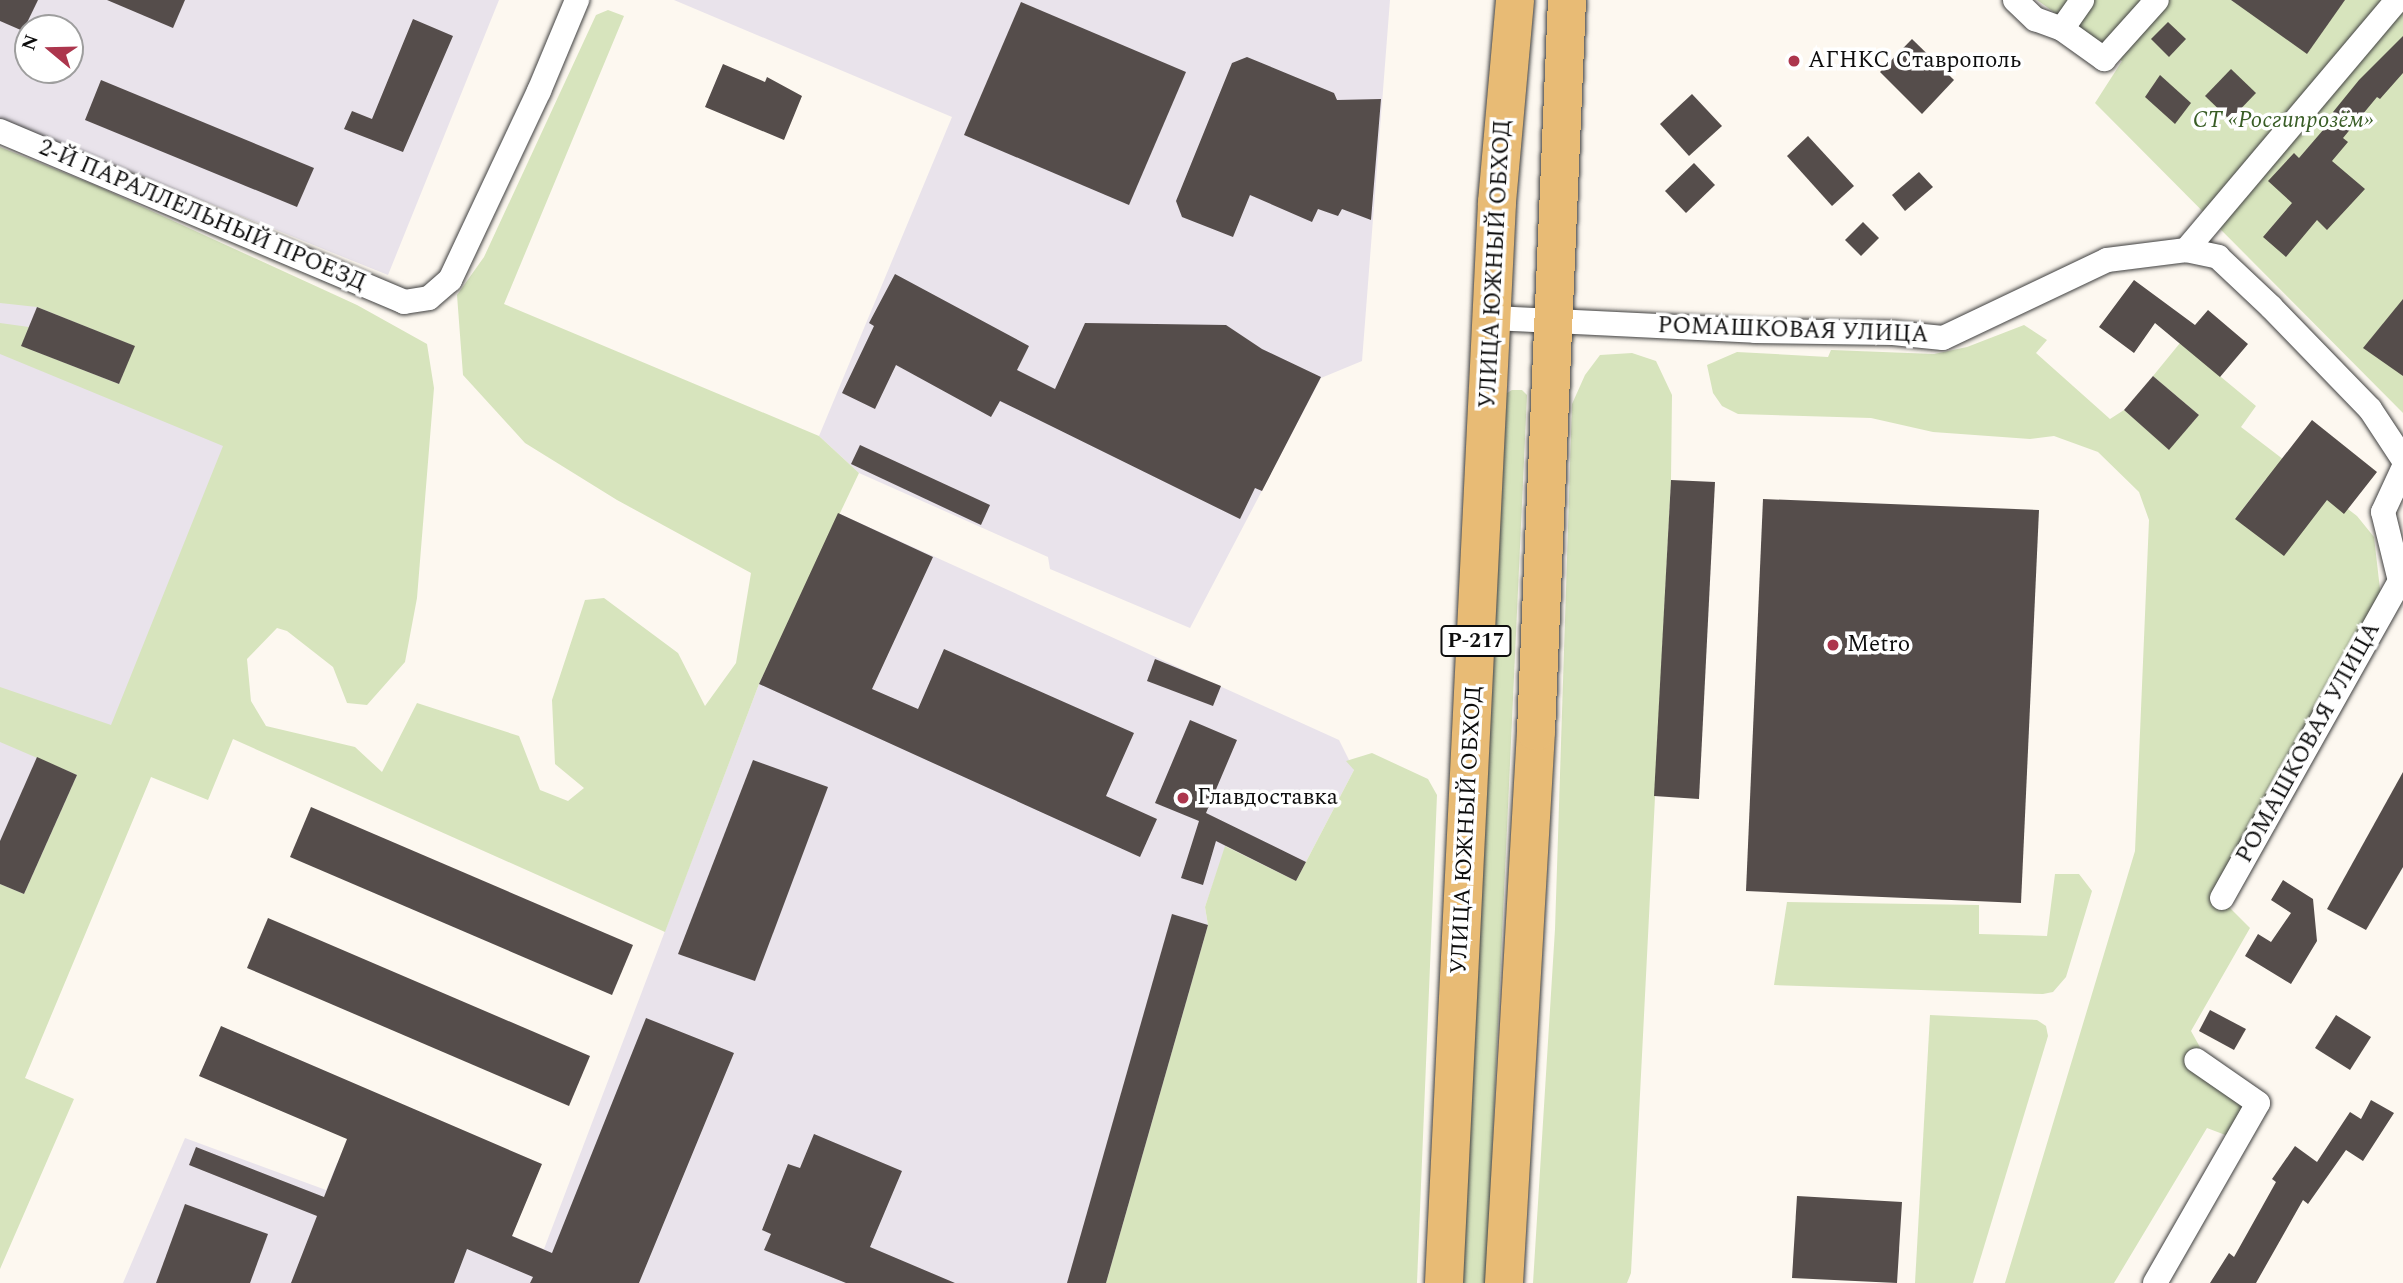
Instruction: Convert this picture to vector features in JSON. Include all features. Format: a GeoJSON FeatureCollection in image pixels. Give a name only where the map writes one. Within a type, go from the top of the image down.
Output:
{"type":"FeatureCollection","features":[{"type":"Feature","properties":{"kind":"main road","name":"УЛИЦА ЮЖНЫЙ ОБХОД"},"geometry":{"type":"LineString","coordinates":[[1444,1283],[1497,202],[1515,0]]}},
{"type":"Feature","properties":{"kind":"main road","name":"Р-217"},"geometry":{"type":"LineString","coordinates":[[1504,1283],[1536,745],[1556,320],[1567,0]]}},
{"type":"Feature","properties":{"kind":"street","name":"2-Й ПАРАЛЛЕЛЬНЫЙ ПРОЕЗД"},"geometry":{"type":"LineString","coordinates":[[0,131],[404,302],[429,298],[450,279],[539,91],[577,0]]}},
{"type":"Feature","properties":{"kind":"street"},"geometry":{"type":"LineString","coordinates":[[2015,0],[2035,19],[2062,29],[2104,59],[2157,0]]}},
{"type":"Feature","properties":{"kind":"street"},"geometry":{"type":"LineString","coordinates":[[2062,29],[2082,0]]}},
{"type":"Feature","properties":{"kind":"street"},"geometry":{"type":"LineString","coordinates":[[2186,250],[2397,0]]}},
{"type":"Feature","properties":{"kind":"street","name":"РОМАШКОВАЯ УЛИЦА"},"geometry":{"type":"LineString","coordinates":[[1493,318],[1755,331],[1894,333],[1943,338],[2107,260],[2186,250],[2218,257],[2270,307],[2370,409],[2403,459]]}},
{"type":"Feature","properties":{"kind":"street","name":"РОМАШКОВАЯ УЛИЦА"},"geometry":{"type":"LineString","coordinates":[[2222,898],[2401,582],[2382,512],[2403,469]]}},
{"type":"Feature","properties":{"kind":"street"},"geometry":{"type":"LineString","coordinates":[[2155,1283],[2258,1103],[2196,1060]]}},
{"type":"Feature","properties":{"kind":"shaded area"},"geometry":{"type":"Polygon","coordinates":[[[0,0],[499,0],[388,275],[0,119],[0,0]]]}},
{"type":"Feature","properties":{"kind":"shaded area"},"geometry":{"type":"Polygon","coordinates":[[[674,0],[1390,0],[1362,361],[1321,378],[1190,628],[1050,569],[1048,557],[859,473],[819,436],[952,117],[674,0]]]}},
{"type":"Feature","properties":{"kind":"shaded area"},"geometry":{"type":"Polygon","coordinates":[[[0,172],[340,312],[0,1119],[0,172]]]}},
{"type":"Feature","properties":{"kind":"shaded area"},"geometry":{"type":"Polygon","coordinates":[[[838,513],[1339,740],[1354,770],[1296,881],[1226,846],[1205,907],[1208,925],[1106,1283],[123,1283],[185,1138],[326,1190],[337,1163],[544,1249],[759,684],[838,513]]]}},
{"type":"Feature","properties":{"kind":"green space","name":"СТ «Росгипрозём»"},"geometry":{"type":"Polygon","coordinates":[[[2037,0],[2403,0],[2403,413],[2095,103],[2122,61],[2037,0]]]}},
{"type":"Feature","properties":{"kind":"green space"},"geometry":{"type":"Polygon","coordinates":[[[608,10],[624,16],[504,304],[819,436],[859,473],[759,684],[665,932],[233,739],[208,800],[151,777],[25,1078],[74,1099],[0,1269],[0,884],[24,894],[77,775],[0,742],[0,687],[111,725],[223,446],[0,354],[0,323],[29,327],[22,346],[119,384],[134,346],[37,307],[0,303],[0,147],[97,186],[357,305],[427,344],[434,388],[417,598],[405,662],[367,705],[347,703],[333,667],[287,631],[277,628],[247,659],[251,701],[266,726],[355,747],[382,772],[417,703],[519,736],[540,790],[568,801],[584,788],[555,764],[552,700],[585,600],[604,598],[678,653],[705,706],[736,663],[751,573],[617,500],[525,443],[463,375],[457,295],[484,257],[596,15],[608,10]]]}},
{"type":"Feature","properties":{"kind":"green space"},"geometry":{"type":"Polygon","coordinates":[[[2024,325],[2047,340],[2036,353],[2110,419],[2124,410],[2169,449],[2199,415],[2153,376],[2180,343],[2256,406],[2241,427],[2357,516],[2374,537],[2381,598],[2216,894],[2250,928],[2191,1031],[2201,1049],[2245,1107],[2228,1136],[2207,1128],[2114,1283],[2005,1283],[2135,851],[2149,520],[2139,492],[2098,452],[2054,436],[2030,439],[1933,432],[1871,418],[1738,414],[1722,406],[1713,393],[1707,365],[1737,352],[1828,357],[1831,350],[1934,354],[1967,347],[2024,325]],[[2266,479],[2235,519],[2315,516],[2266,479]]]}},
{"type":"Feature","properties":{"kind":"green space"},"geometry":{"type":"Polygon","coordinates":[[[1632,353],[1656,361],[1672,395],[1671,480],[1631,1273],[1627,1283],[1533,1283],[1555,929],[1572,404],[1585,375],[1600,355],[1632,353]]]}},
{"type":"Feature","properties":{"kind":"green space"},"geometry":{"type":"Polygon","coordinates":[[[1522,390],[1527,395],[1486,1283],[1463,1283],[1507,393],[1522,390]]]}},
{"type":"Feature","properties":{"kind":"green space"},"geometry":{"type":"Polygon","coordinates":[[[1372,753],[1428,779],[1437,795],[1417,1283],[1106,1283],[1208,925],[1205,907],[1225,846],[1296,881],[1354,770],[1346,761],[1372,753]]]}},
{"type":"Feature","properties":{"kind":"green space"},"geometry":{"type":"Polygon","coordinates":[[[2055,874],[2079,874],[2092,891],[2066,977],[2053,992],[2043,994],[1774,985],[1787,902],[1979,905],[1979,934],[2047,936],[2055,874]]]}},
{"type":"Feature","properties":{"kind":"green space"},"geometry":{"type":"Polygon","coordinates":[[[1930,1015],[2037,1020],[2046,1026],[2048,1036],[1973,1283],[1915,1283],[1930,1015]]]}},
{"type":"Feature","properties":{"kind":"building"},"geometry":{"type":"Polygon","coordinates":[[[0,0],[38,0],[31,14],[14,14],[14,27],[0,21],[0,0]]]}},
{"type":"Feature","properties":{"kind":"building"},"geometry":{"type":"Polygon","coordinates":[[[107,0],[185,0],[173,28],[107,0]]]}},
{"type":"Feature","properties":{"kind":"building"},"geometry":{"type":"Polygon","coordinates":[[[2231,0],[2345,0],[2307,54],[2231,0]]]}},
{"type":"Feature","properties":{"kind":"building"},"geometry":{"type":"Polygon","coordinates":[[[1021,2],[1186,72],[1129,205],[964,135],[1021,2]]]}},
{"type":"Feature","properties":{"kind":"building"},"geometry":{"type":"Polygon","coordinates":[[[413,19],[453,36],[403,152],[344,129],[352,111],[372,119],[413,19]]]}},
{"type":"Feature","properties":{"kind":"building"},"geometry":{"type":"Polygon","coordinates":[[[2168,22],[2186,39],[2169,57],[2151,39],[2168,22]]]}},
{"type":"Feature","properties":{"kind":"building"},"geometry":{"type":"Polygon","coordinates":[[[2403,36],[2403,73],[2380,99],[2377,97],[2343,138],[2348,142],[2332,161],[2365,189],[2327,230],[2317,220],[2286,257],[2263,237],[2292,203],[2268,181],[2294,153],[2299,158],[2336,115],[2333,112],[2359,80],[2403,36]]]}},
{"type":"Feature","properties":{"kind":"building"},"geometry":{"type":"Polygon","coordinates":[[[1912,39],[1954,80],[1922,114],[1880,72],[1912,39]]]}},
{"type":"Feature","properties":{"kind":"building"},"geometry":{"type":"Polygon","coordinates":[[[1247,57],[1334,93],[1337,100],[1381,99],[1371,220],[1342,209],[1338,216],[1318,209],[1312,222],[1250,195],[1233,237],[1182,217],[1176,201],[1232,63],[1247,57]]]}},
{"type":"Feature","properties":{"kind":"building"},"geometry":{"type":"Polygon","coordinates":[[[723,64],[765,82],[767,77],[802,96],[784,140],[705,107],[723,64]]]}},
{"type":"Feature","properties":{"kind":"building"},"geometry":{"type":"Polygon","coordinates":[[[2231,69],[2256,93],[2230,120],[2205,96],[2231,69]]]}},
{"type":"Feature","properties":{"kind":"building"},"geometry":{"type":"Polygon","coordinates":[[[2160,75],[2191,103],[2175,124],[2145,97],[2160,75]]]}},
{"type":"Feature","properties":{"kind":"building"},"geometry":{"type":"Polygon","coordinates":[[[101,80],[314,168],[297,207],[85,120],[101,80]]]}},
{"type":"Feature","properties":{"kind":"building"},"geometry":{"type":"Polygon","coordinates":[[[1692,94],[1722,126],[1689,156],[1660,124],[1692,94]]]}},
{"type":"Feature","properties":{"kind":"building"},"geometry":{"type":"Polygon","coordinates":[[[1808,136],[1854,186],[1832,206],[1787,156],[1808,136]]]}},
{"type":"Feature","properties":{"kind":"building"},"geometry":{"type":"Polygon","coordinates":[[[1694,163],[1715,185],[1686,213],[1665,191],[1694,163]]]}},
{"type":"Feature","properties":{"kind":"building"},"geometry":{"type":"Polygon","coordinates":[[[1919,172],[1933,187],[1905,211],[1892,195],[1919,172]]]}},
{"type":"Feature","properties":{"kind":"building"},"geometry":{"type":"Polygon","coordinates":[[[1863,222],[1879,238],[1861,256],[1845,240],[1863,222]]]}},
{"type":"Feature","properties":{"kind":"building"},"geometry":{"type":"Polygon","coordinates":[[[895,274],[1029,346],[1017,370],[1055,389],[1085,323],[1226,325],[1262,349],[1321,377],[1262,491],[1255,488],[1240,519],[1000,401],[991,417],[896,365],[875,409],[842,393],[874,326],[869,323],[895,274]]]}},
{"type":"Feature","properties":{"kind":"building"},"geometry":{"type":"Polygon","coordinates":[[[2134,280],[2195,325],[2208,310],[2248,344],[2220,377],[2155,323],[2134,353],[2099,327],[2134,280]]]}},
{"type":"Feature","properties":{"kind":"building"},"geometry":{"type":"Polygon","coordinates":[[[2403,299],[2403,376],[2363,348],[2403,299]]]}},
{"type":"Feature","properties":{"kind":"building"},"geometry":{"type":"Polygon","coordinates":[[[37,307],[135,346],[119,384],[21,346],[37,307]]]}},
{"type":"Feature","properties":{"kind":"building"},"geometry":{"type":"Polygon","coordinates":[[[2153,376],[2199,415],[2169,450],[2124,410],[2153,376]]]}},
{"type":"Feature","properties":{"kind":"building"},"geometry":{"type":"Polygon","coordinates":[[[2312,420],[2377,472],[2344,514],[2327,500],[2284,556],[2235,519],[2312,420]]]}},
{"type":"Feature","properties":{"kind":"building"},"geometry":{"type":"Polygon","coordinates":[[[860,445],[990,505],[981,525],[851,464],[860,445]]]}},
{"type":"Feature","properties":{"kind":"building"},"geometry":{"type":"Polygon","coordinates":[[[1671,480],[1715,482],[1699,799],[1654,796],[1671,480]]]}},
{"type":"Feature","properties":{"kind":"building"},"geometry":{"type":"Polygon","coordinates":[[[1763,499],[2039,510],[2021,903],[1746,891],[1763,499]]]}},
{"type":"Feature","properties":{"kind":"building"},"geometry":{"type":"Polygon","coordinates":[[[838,513],[933,557],[872,689],[918,709],[944,649],[1134,733],[1106,796],[1157,819],[1140,857],[759,684],[838,513]]]}},
{"type":"Feature","properties":{"kind":"building"},"geometry":{"type":"Polygon","coordinates":[[[1155,659],[1221,686],[1213,706],[1147,681],[1155,659]]]}},
{"type":"Feature","properties":{"kind":"building"},"geometry":{"type":"Polygon","coordinates":[[[1190,720],[1237,740],[1206,813],[1306,862],[1296,881],[1216,841],[1203,885],[1181,878],[1199,821],[1155,803],[1190,720]]]}},
{"type":"Feature","properties":{"kind":"building"},"geometry":{"type":"Polygon","coordinates":[[[37,757],[77,775],[24,894],[0,884],[0,841],[37,757]]]}},
{"type":"Feature","properties":{"kind":"building"},"geometry":{"type":"Polygon","coordinates":[[[753,760],[828,787],[755,981],[678,954],[753,760]]]}},
{"type":"Feature","properties":{"kind":"building"},"geometry":{"type":"Polygon","coordinates":[[[2403,772],[2403,867],[2366,930],[2327,909],[2403,772]]]}},
{"type":"Feature","properties":{"kind":"building"},"geometry":{"type":"Polygon","coordinates":[[[311,807],[633,945],[612,995],[290,857],[311,807]]]}},
{"type":"Feature","properties":{"kind":"building"},"geometry":{"type":"Polygon","coordinates":[[[2283,880],[2313,899],[2317,941],[2291,984],[2245,956],[2258,934],[2271,942],[2291,913],[2271,900],[2283,880]]]}},
{"type":"Feature","properties":{"kind":"building"},"geometry":{"type":"Polygon","coordinates":[[[1172,914],[1208,925],[1106,1283],[1067,1283],[1172,914]]]}},
{"type":"Feature","properties":{"kind":"building"},"geometry":{"type":"Polygon","coordinates":[[[268,918],[590,1056],[569,1106],[247,968],[268,918]]]}},
{"type":"Feature","properties":{"kind":"building"},"geometry":{"type":"Polygon","coordinates":[[[2210,1010],[2246,1029],[2234,1050],[2199,1031],[2210,1010]]]}},
{"type":"Feature","properties":{"kind":"building"},"geometry":{"type":"Polygon","coordinates":[[[2336,1015],[2371,1037],[2350,1070],[2315,1048],[2336,1015]]]}},
{"type":"Feature","properties":{"kind":"building"},"geometry":{"type":"Polygon","coordinates":[[[646,1018],[734,1053],[639,1283],[530,1283],[533,1277],[467,1249],[454,1283],[291,1283],[317,1216],[189,1165],[196,1147],[324,1197],[347,1139],[199,1076],[221,1026],[542,1164],[512,1236],[552,1253],[646,1018]]]}},
{"type":"Feature","properties":{"kind":"building"},"geometry":{"type":"Polygon","coordinates":[[[2371,1100],[2394,1113],[2363,1161],[2346,1150],[2308,1204],[2303,1200],[2256,1283],[2210,1283],[2229,1253],[2234,1257],[2276,1182],[2272,1179],[2295,1146],[2317,1162],[2350,1112],[2361,1119],[2371,1100]]]}},
{"type":"Feature","properties":{"kind":"building"},"geometry":{"type":"Polygon","coordinates":[[[814,1134],[902,1171],[870,1247],[955,1283],[846,1283],[764,1250],[771,1234],[762,1230],[788,1164],[800,1168],[814,1134]]]}},
{"type":"Feature","properties":{"kind":"building"},"geometry":{"type":"Polygon","coordinates":[[[1797,1196],[1902,1202],[1897,1283],[1792,1278],[1797,1196]]]}},
{"type":"Feature","properties":{"kind":"building"},"geometry":{"type":"Polygon","coordinates":[[[185,1204],[268,1234],[250,1283],[156,1283],[185,1204]]]}},
{"type":"Feature","properties":{"kind":"place","name":"АГНКС Ставрополь"},"geometry":{"type":"Point","coordinates":[1794,61]}},
{"type":"Feature","properties":{"kind":"place","name":"Metro"},"geometry":{"type":"Point","coordinates":[1833,645]}},
{"type":"Feature","properties":{"kind":"place","name":"Главдоставка"},"geometry":{"type":"Point","coordinates":[1183,798]}}]}
